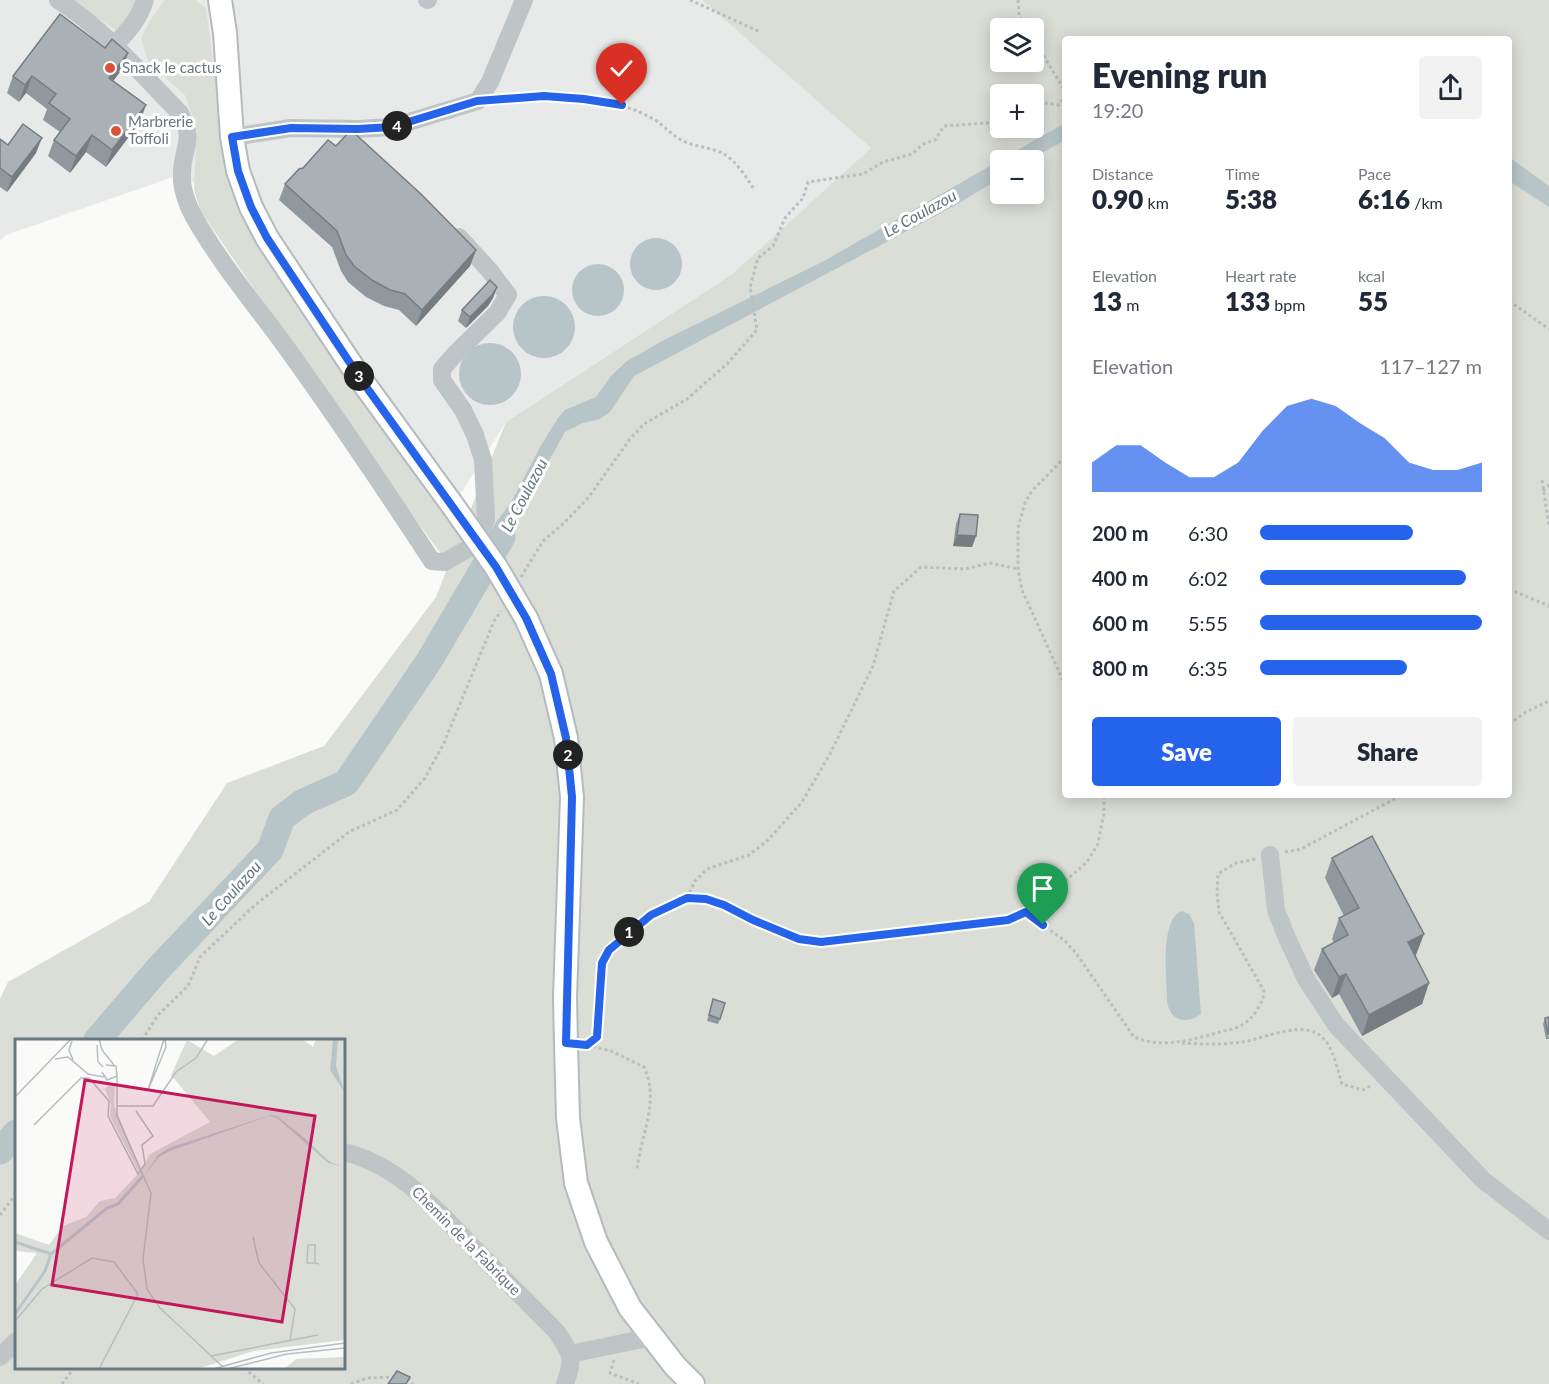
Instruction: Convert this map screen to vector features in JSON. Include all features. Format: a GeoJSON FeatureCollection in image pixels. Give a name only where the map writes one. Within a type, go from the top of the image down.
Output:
{"type":"FeatureCollection","features":[{"type":"Feature","properties":{"kind":"main road"},"geometry":{"type":"LineString","coordinates":[[220,3],[232,137],[238,171],[251,207],[267,238],[362,381],[496,567],[526,618],[551,674],[566,738],[572,797],[566,986],[577,1044],[568,1118],[576,1183],[596,1242],[630,1308],[675,1366],[693,1384]]}},
{"type":"Feature","properties":{"kind":"street"},"geometry":{"type":"LineString","coordinates":[[58,0],[76,12],[180,112],[187,126],[189,140],[182,174],[186,199],[193,216],[331,410],[432,561],[445,562],[469,548],[486,520],[483,460],[475,435],[463,410],[442,380],[442,369],[497,313],[508,295],[490,271],[445,223]]}},
{"type":"Feature","properties":{"kind":"street"},"geometry":{"type":"LineString","coordinates":[[113,47],[134,25],[145,0]]}},
{"type":"Feature","properties":{"kind":"street"},"geometry":{"type":"LineString","coordinates":[[232,137],[291,128],[392,127],[477,101],[490,82],[524,0]]}},
{"type":"Feature","properties":{"kind":"street"},"geometry":{"type":"LineString","coordinates":[[1270,855],[1276,910],[1306,980],[1336,1025],[1483,1180],[1549,1231]]}},
{"type":"Feature","properties":{"kind":"street","name":"Chemin de la Fabrique"},"geometry":{"type":"LineString","coordinates":[[345,1152],[379,1166],[404,1181],[429,1202],[556,1331],[570,1354]]}},
{"type":"Feature","properties":{"kind":"street"},"geometry":{"type":"LineString","coordinates":[[565,1384],[571,1368],[570,1354],[652,1337]]}},
{"type":"Feature","properties":{"kind":"street"},"geometry":{"type":"LineString","coordinates":[[0,1357],[15,1342]]}},
{"type":"Feature","properties":{"kind":"path"},"geometry":{"type":"LineString","coordinates":[[690,0],[760,32]]}},
{"type":"Feature","properties":{"kind":"path"},"geometry":{"type":"LineString","coordinates":[[1018,0],[1020,18]]}},
{"type":"Feature","properties":{"kind":"path"},"geometry":{"type":"LineString","coordinates":[[1044,56],[1062,86]]}},
{"type":"Feature","properties":{"kind":"path"},"geometry":{"type":"LineString","coordinates":[[477,101],[544,96],[622,105],[654,120],[681,140],[725,155],[741,169],[754,189]]}},
{"type":"Feature","properties":{"kind":"path"},"geometry":{"type":"LineString","coordinates":[[1044,104],[1047,102],[1059,105],[1062,100]]}},
{"type":"Feature","properties":{"kind":"path"},"geometry":{"type":"LineString","coordinates":[[519,581],[543,541],[588,498],[630,439],[644,424],[687,399],[728,363],[757,330],[750,287],[758,258],[773,246],[785,218],[803,198],[808,182],[863,174],[883,162],[912,154],[923,144],[935,140],[944,126],[990,123]]}},
{"type":"Feature","properties":{"kind":"path"},"geometry":{"type":"LineString","coordinates":[[1512,304],[1549,330]]}},
{"type":"Feature","properties":{"kind":"path"},"geometry":{"type":"LineString","coordinates":[[1062,460],[1030,492],[1018,528],[1018,569],[1022,590],[1062,678]]}},
{"type":"Feature","properties":{"kind":"path"},"geometry":{"type":"LineString","coordinates":[[1542,480],[1549,525]]}},
{"type":"Feature","properties":{"kind":"path"},"geometry":{"type":"LineString","coordinates":[[1543,491],[1549,485]]}},
{"type":"Feature","properties":{"kind":"path"},"geometry":{"type":"LineString","coordinates":[[687,898],[695,882],[707,868],[748,855],[768,840],[802,802],[830,754],[873,666],[894,591],[921,567],[965,569],[990,563],[1018,569]]}},
{"type":"Feature","properties":{"kind":"path"},"geometry":{"type":"LineString","coordinates":[[1512,590],[1549,606]]}},
{"type":"Feature","properties":{"kind":"path"},"geometry":{"type":"LineString","coordinates":[[143,1039],[158,1015],[188,986],[200,957],[247,912],[349,832],[397,810],[425,778],[444,743],[494,621],[506,601]]}},
{"type":"Feature","properties":{"kind":"path"},"geometry":{"type":"LineString","coordinates":[[1512,722],[1549,701]]}},
{"type":"Feature","properties":{"kind":"path"},"geometry":{"type":"LineString","coordinates":[[577,1044],[597,1037],[602,963],[609,950],[651,915],[687,898],[706,899],[799,939],[821,942],[1008,920],[1037,906],[1087,862],[1098,844],[1104,813],[1104,798]]}},
{"type":"Feature","properties":{"kind":"path"},"geometry":{"type":"LineString","coordinates":[[1177,1043],[1244,1025],[1264,997],[1264,991],[1219,912],[1218,874],[1236,863],[1301,849],[1396,798]]}},
{"type":"Feature","properties":{"kind":"path"},"geometry":{"type":"LineString","coordinates":[[1026,912],[1064,940],[1076,953],[1134,1037],[1146,1042],[1202,1044],[1241,1042],[1288,1030],[1306,1030],[1320,1035],[1331,1050],[1342,1084],[1363,1090],[1385,1078]]}},
{"type":"Feature","properties":{"kind":"path"},"geometry":{"type":"LineString","coordinates":[[577,1044],[611,1051],[644,1066],[650,1079],[652,1106],[639,1152],[637,1170]]}},
{"type":"Feature","properties":{"kind":"path"},"geometry":{"type":"LineString","coordinates":[[0,1215],[15,1195]]}},
{"type":"Feature","properties":{"kind":"path"},"geometry":{"type":"LineString","coordinates":[[619,1344],[610,1373],[639,1384]]}},
{"type":"Feature","properties":{"kind":"path"},"geometry":{"type":"LineString","coordinates":[[62,1384],[73,1369]]}},
{"type":"Feature","properties":{"kind":"path"},"geometry":{"type":"LineString","coordinates":[[245,1369],[263,1384]]}},
{"type":"Feature","properties":{"kind":"path"},"geometry":{"type":"LineString","coordinates":[[351,1384],[367,1378],[405,1376],[413,1384]]}},
{"type":"Feature","properties":{"kind":"shaded area"},"geometry":{"type":"Polygon","coordinates":[[[0,0],[702,0],[872,148],[731,275],[506,422],[453,506],[274,248],[182,174],[6,235],[0,241],[0,0]]]}},
{"type":"Feature","properties":{"kind":"shaded area"},"geometry":{"type":"Polygon","coordinates":[[[71,0],[137,0],[128,19],[117,31],[71,0]]]}},
{"type":"Feature","properties":{"kind":"shaded area"},"geometry":{"type":"Polygon","coordinates":[[[165,0],[196,0],[206,8],[222,133],[247,215],[460,535],[506,422],[731,275],[871,148],[702,0],[1549,0],[1549,1384],[0,1384],[0,999],[8,982],[149,902],[227,783],[324,746],[436,597],[455,548],[441,554],[383,476],[201,212],[194,190],[197,129],[185,95],[149,63],[141,39],[150,20],[165,0]]]}},
{"type":"Feature","properties":{"kind":"water"},"geometry":{"type":"Polygon","coordinates":[[[1062,125],[1062,142],[1044,152],[1044,150],[1018,150],[1039,138],[1044,138],[1044,135],[1062,125]]]}},
{"type":"Feature","properties":{"kind":"water"},"geometry":{"type":"Polygon","coordinates":[[[1512,159],[1549,186],[1549,207],[1512,183],[1512,159]]]}},
{"type":"Feature","properties":{"kind":"water"},"geometry":{"type":"Polygon","coordinates":[[[990,166],[990,184],[958,204],[634,376],[610,412],[600,419],[583,423],[565,432],[522,509],[498,565],[486,544],[495,524],[513,499],[540,447],[565,410],[596,397],[611,376],[627,361],[664,340],[824,261],[990,166]]]}},
{"type":"Feature","properties":{"kind":"water"},"geometry":{"type":"Polygon","coordinates":[[[656,238],[666,240],[674,246],[680,254],[682,264],[680,274],[674,282],[666,288],[656,290],[646,288],[638,282],[632,274],[630,264],[632,254],[638,246],[646,240],[656,238]]]}},
{"type":"Feature","properties":{"kind":"water"},"geometry":{"type":"Polygon","coordinates":[[[598,264],[608,266],[616,272],[622,280],[624,290],[622,300],[616,308],[608,314],[598,316],[588,314],[580,308],[574,300],[572,290],[574,280],[580,272],[588,266],[598,264]]]}},
{"type":"Feature","properties":{"kind":"water"},"geometry":{"type":"Polygon","coordinates":[[[544,296],[561,301],[566,305],[570,310],[575,327],[570,344],[566,349],[561,353],[544,358],[527,353],[522,349],[518,344],[513,327],[518,310],[522,305],[527,301],[544,296]]]}},
{"type":"Feature","properties":{"kind":"water"},"geometry":{"type":"Polygon","coordinates":[[[490,343],[512,352],[521,374],[512,396],[490,405],[468,396],[459,374],[468,352],[490,343]]]}},
{"type":"Feature","properties":{"kind":"water"},"geometry":{"type":"Polygon","coordinates":[[[1182,911],[1189,914],[1194,923],[1201,1014],[1184,1020],[1175,1017],[1169,1008],[1166,965],[1170,925],[1175,916],[1182,911]]]}},
{"type":"Feature","properties":{"kind":"building"},"geometry":{"type":"Polygon","coordinates":[[[60,14],[105,48],[112,39],[128,53],[109,78],[146,105],[112,150],[92,135],[76,156],[54,140],[70,119],[49,103],[56,94],[32,76],[25,85],[13,76],[60,14]]]}},
{"type":"Feature","properties":{"kind":"building"},"geometry":{"type":"Polygon","coordinates":[[[23,124],[42,138],[12,177],[0,168],[0,139],[8,145],[23,124]]]}},
{"type":"Feature","properties":{"kind":"building"},"geometry":{"type":"Polygon","coordinates":[[[351,130],[422,195],[476,250],[422,310],[405,294],[390,290],[354,266],[346,255],[337,231],[285,184],[328,140],[336,146],[351,130]]]}},
{"type":"Feature","properties":{"kind":"building"},"geometry":{"type":"Polygon","coordinates":[[[490,280],[497,287],[470,317],[462,310],[490,280]]]}},
{"type":"Feature","properties":{"kind":"building"},"geometry":{"type":"Polygon","coordinates":[[[960,514],[978,515],[976,536],[957,535],[960,514]]]}},
{"type":"Feature","properties":{"kind":"building"},"geometry":{"type":"Polygon","coordinates":[[[1372,836],[1424,934],[1408,942],[1429,983],[1369,1015],[1346,974],[1339,977],[1322,949],[1348,935],[1339,918],[1359,908],[1332,858],[1372,836]]]}},
{"type":"Feature","properties":{"kind":"building"},"geometry":{"type":"Polygon","coordinates":[[[713,999],[725,1003],[720,1019],[709,1015],[713,999]]]}},
{"type":"Feature","properties":{"kind":"building"},"geometry":{"type":"Polygon","coordinates":[[[1549,1017],[1549,1034],[1548,1034],[1545,1018],[1549,1017]]]}},
{"type":"Feature","properties":{"kind":"building"},"geometry":{"type":"Polygon","coordinates":[[[397,1371],[410,1377],[406,1384],[388,1384],[397,1371]]]}},
{"type":"Feature","properties":{"kind":"waterway","name":"Le Coulazou"},"geometry":{"type":"LineString","coordinates":[[98,1039],[157,970],[270,850],[282,818],[303,802],[346,783],[429,661],[502,537]]}},
{"type":"Feature","properties":{"kind":"waterway","name":"Le Coulazou"},"geometry":{"type":"LineString","coordinates":[[0,1151],[15,1134]]}},
{"type":"Feature","properties":{"kind":"place","name":"Snack le cactus"},"geometry":{"type":"Point","coordinates":[110,68]}},
{"type":"Feature","properties":{"kind":"place","name":"Marbrerie Toffoli"},"geometry":{"type":"Point","coordinates":[116,131]}},
{"type":"Feature","properties":{"kind":"route"},"geometry":{"type":"LineString","coordinates":[[622,105],[544,96],[477,101],[392,127],[291,128],[232,137],[238,171],[251,207],[267,238],[362,381],[496,567],[526,618],[551,674],[566,738],[572,797],[566,1043],[587,1045],[597,1037],[602,963],[609,950],[651,915],[687,898],[706,899],[799,939],[821,942],[1008,920],[1026,912],[1043,925]]}}]}
